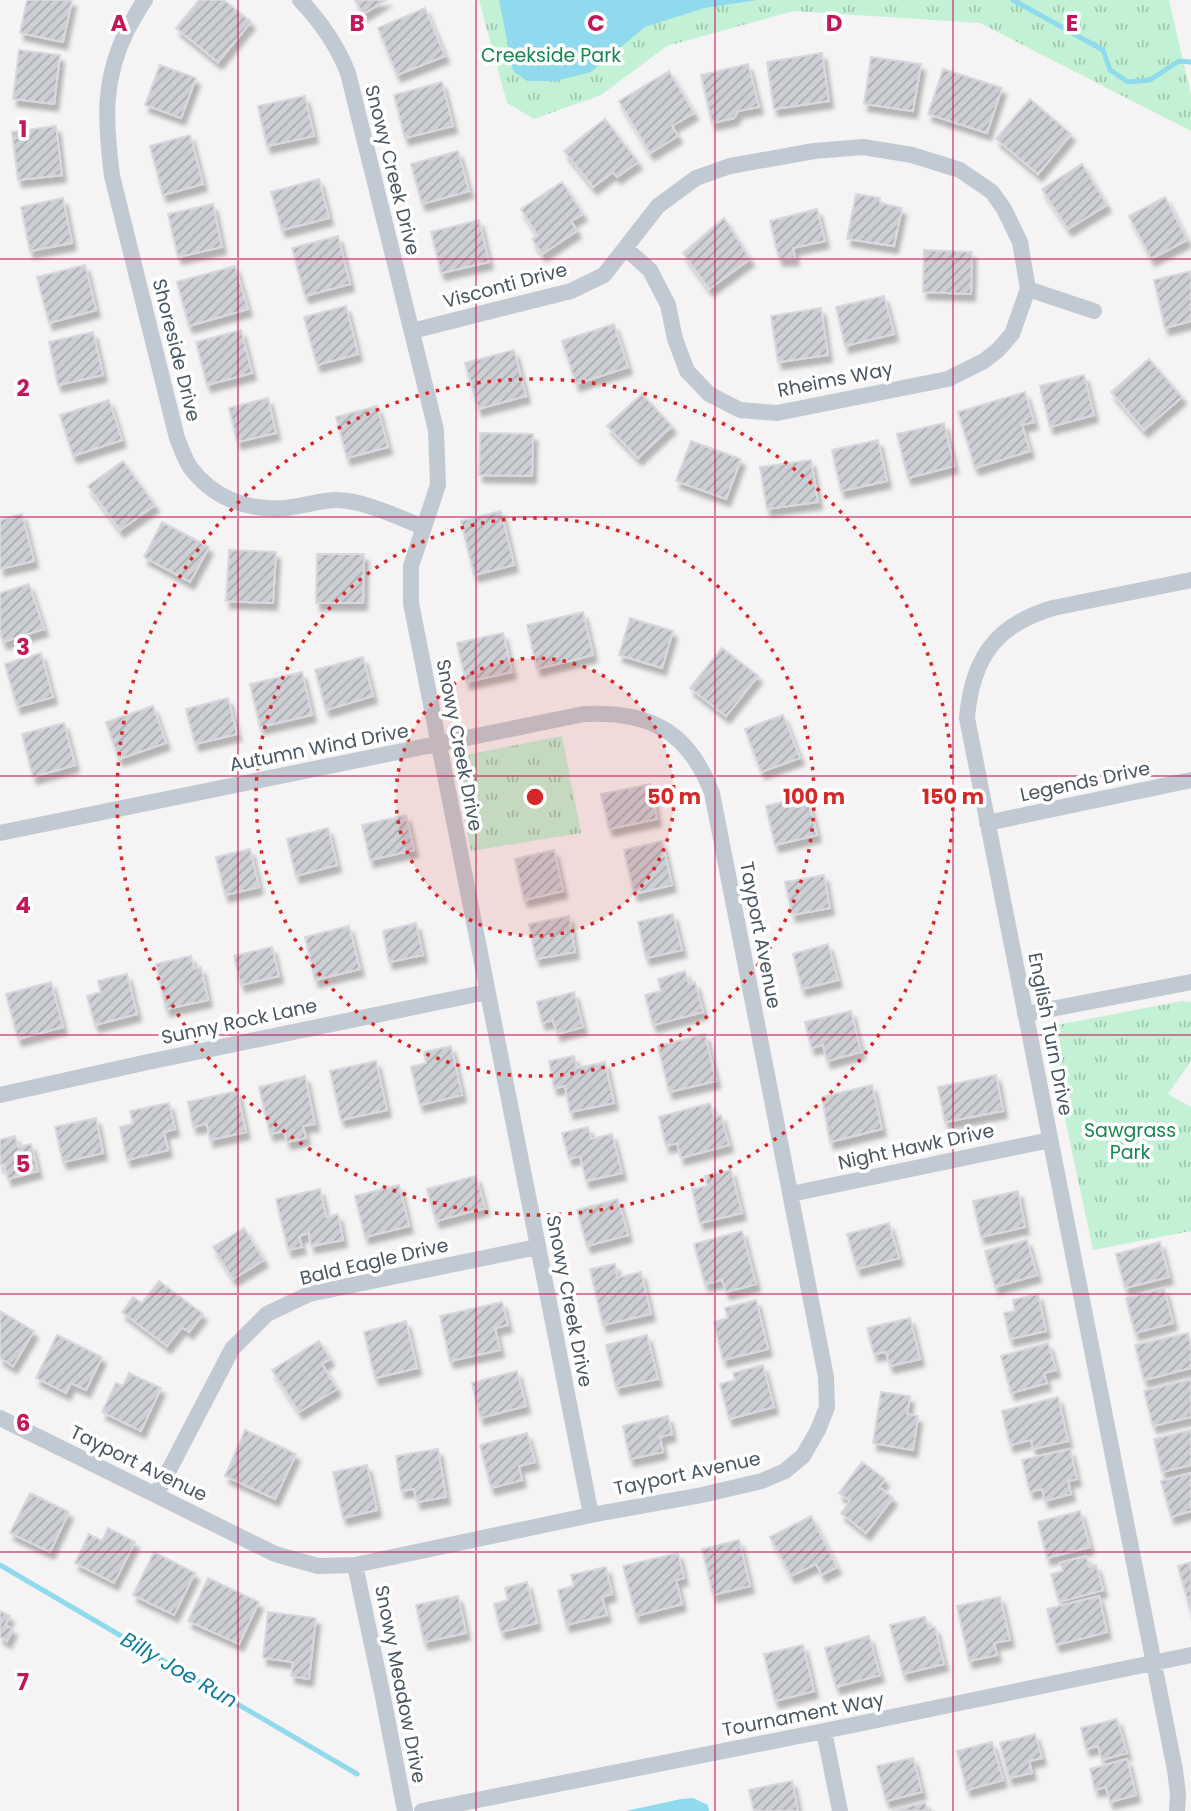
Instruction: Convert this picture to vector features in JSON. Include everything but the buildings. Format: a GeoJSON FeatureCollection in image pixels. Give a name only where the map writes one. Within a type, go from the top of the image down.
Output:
{"type":"FeatureCollection","features":[{"type":"Feature","properties":{"kind":"street","name":"Shoreside Drive"},"geometry":{"type":"LineString","coordinates":[[145,0],[118,47],[107,90],[107,135],[112,176],[173,425],[189,465],[208,487],[225,498],[244,505],[285,508],[337,500],[372,506],[423,527]]}},
{"type":"Feature","properties":{"kind":"street","name":"Snowy Creek Drive"},"geometry":{"type":"LineString","coordinates":[[300,0],[327,33],[340,53],[348,73],[436,430],[438,485],[411,566],[411,603],[592,1515]]}},
{"type":"Feature","properties":{"kind":"street","name":"Visconti Drive"},"geometry":{"type":"LineString","coordinates":[[412,331],[571,291],[604,275],[658,206],[696,178],[730,166],[814,151],[863,147],[912,155],[960,170],[992,191],[1020,242],[1028,289]]}},
{"type":"Feature","properties":{"kind":"street","name":"Rheims Way"},"geometry":{"type":"LineString","coordinates":[[625,247],[650,270],[668,305],[675,338],[687,371],[709,394],[740,410],[777,413],[948,379],[984,361],[998,350],[1012,334],[1028,289]]}},
{"type":"Feature","properties":{"kind":"street"},"geometry":{"type":"LineString","coordinates":[[1028,289],[1094,311]]}},
{"type":"Feature","properties":{"kind":"street","name":"English Turn Drive"},"geometry":{"type":"LineString","coordinates":[[1177,1811],[1175,1770],[967,718],[971,685],[986,650],[1017,623],[1033,614],[1054,608],[1191,580]]}},
{"type":"Feature","properties":{"kind":"street","name":"Autumn Wind Drive"},"geometry":{"type":"LineString","coordinates":[[0,833],[584,714],[619,714],[647,720]]}},
{"type":"Feature","properties":{"kind":"street","name":"Tayport Avenue"},"geometry":{"type":"LineString","coordinates":[[2,1425],[275,1553],[318,1566],[355,1565],[592,1515],[702,1495],[762,1481],[785,1471],[803,1455],[818,1430],[827,1407],[826,1377],[712,793],[706,777],[690,751],[680,740],[647,720]]}},
{"type":"Feature","properties":{"kind":"street","name":"Legends Drive"},"geometry":{"type":"LineString","coordinates":[[987,823],[1191,780]]}},
{"type":"Feature","properties":{"kind":"street"},"geometry":{"type":"LineString","coordinates":[[1026,1014],[1191,982]]}},
{"type":"Feature","properties":{"kind":"street","name":"Sunny Rock Lane"},"geometry":{"type":"LineString","coordinates":[[0,1095],[487,992]]}},
{"type":"Feature","properties":{"kind":"street","name":"Night Hawk Drive"},"geometry":{"type":"LineString","coordinates":[[791,1194],[1050,1140]]}},
{"type":"Feature","properties":{"kind":"street","name":"Bald Eagle Drive"},"geometry":{"type":"LineString","coordinates":[[156,1495],[232,1349],[267,1314],[309,1294],[537,1247]]}},
{"type":"Feature","properties":{"kind":"street","name":"Snowy Meadow Drive"},"geometry":{"type":"LineString","coordinates":[[355,1565],[405,1811]]}},
{"type":"Feature","properties":{"kind":"street","name":"Tournament Way"},"geometry":{"type":"LineString","coordinates":[[422,1811],[1191,1654]]}},
{"type":"Feature","properties":{"kind":"street"},"geometry":{"type":"LineString","coordinates":[[824,1731],[840,1811]]}},
{"type":"Feature","properties":{"kind":"green space","name":"Creekside Park"},"geometry":{"type":"Polygon","coordinates":[[[479,0],[1169,0],[1191,95],[1191,131],[980,23],[794,11],[667,46],[601,95],[534,119],[507,103],[479,0]]]}},
{"type":"Feature","properties":{"kind":"green space"},"geometry":{"type":"Polygon","coordinates":[[[562,736],[581,833],[471,851],[455,773],[457,762],[465,755],[562,736]]]}},
{"type":"Feature","properties":{"kind":"green space","name":"Sawgrass Park"},"geometry":{"type":"Polygon","coordinates":[[[1182,1001],[1191,1002],[1191,1061],[1168,1094],[1191,1107],[1191,1231],[1093,1250],[1048,1039],[1052,1026],[1182,1001]]]}},
{"type":"Feature","properties":{"kind":"water"},"geometry":{"type":"Polygon","coordinates":[[[499,0],[758,0],[704,8],[645,27],[591,72],[555,81],[527,81],[513,71],[499,0]]]}},
{"type":"Feature","properties":{"kind":"water"},"geometry":{"type":"Polygon","coordinates":[[[693,1798],[708,1805],[709,1811],[626,1811],[681,1799],[693,1798]]]}},
{"type":"Feature","properties":{"kind":"waterway"},"geometry":{"type":"LineString","coordinates":[[1013,0],[1103,50],[1110,70],[1128,82],[1150,80],[1179,61],[1191,62]]}},
{"type":"Feature","properties":{"kind":"waterway","name":"Billy Joe Run"},"geometry":{"type":"LineString","coordinates":[[0,1565],[357,1774]]}}]}
